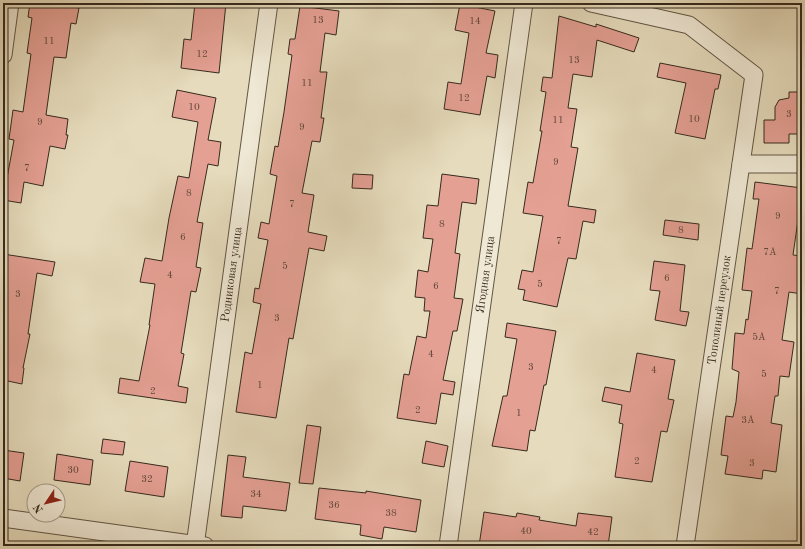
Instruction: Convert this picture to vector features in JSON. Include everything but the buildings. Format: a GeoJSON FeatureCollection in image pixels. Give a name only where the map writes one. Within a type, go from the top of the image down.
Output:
{"type":"FeatureCollection","features":[{"type":"Feature","properties":{"kind":"street"},"geometry":{"type":"LineString","coordinates":[[3,55],[10,3]]}},
{"type":"Feature","properties":{"kind":"street","name":"Родниковая улица"},"geometry":{"type":"LineString","coordinates":[[198,546],[269,3]]}},
{"type":"Feature","properties":{"kind":"street","name":"Ягодная улица"},"geometry":{"type":"LineString","coordinates":[[448,546],[524,3]]}},
{"type":"Feature","properties":{"kind":"street","name":"Тополиный переулок"},"geometry":{"type":"LineString","coordinates":[[591,3],[689,25],[754,75],[685,546]]}},
{"type":"Feature","properties":{"kind":"street"},"geometry":{"type":"LineString","coordinates":[[741,164],[802,164]]}},
{"type":"Feature","properties":{"kind":"street"},"geometry":{"type":"LineString","coordinates":[[3,518],[198,546]]}}]}
